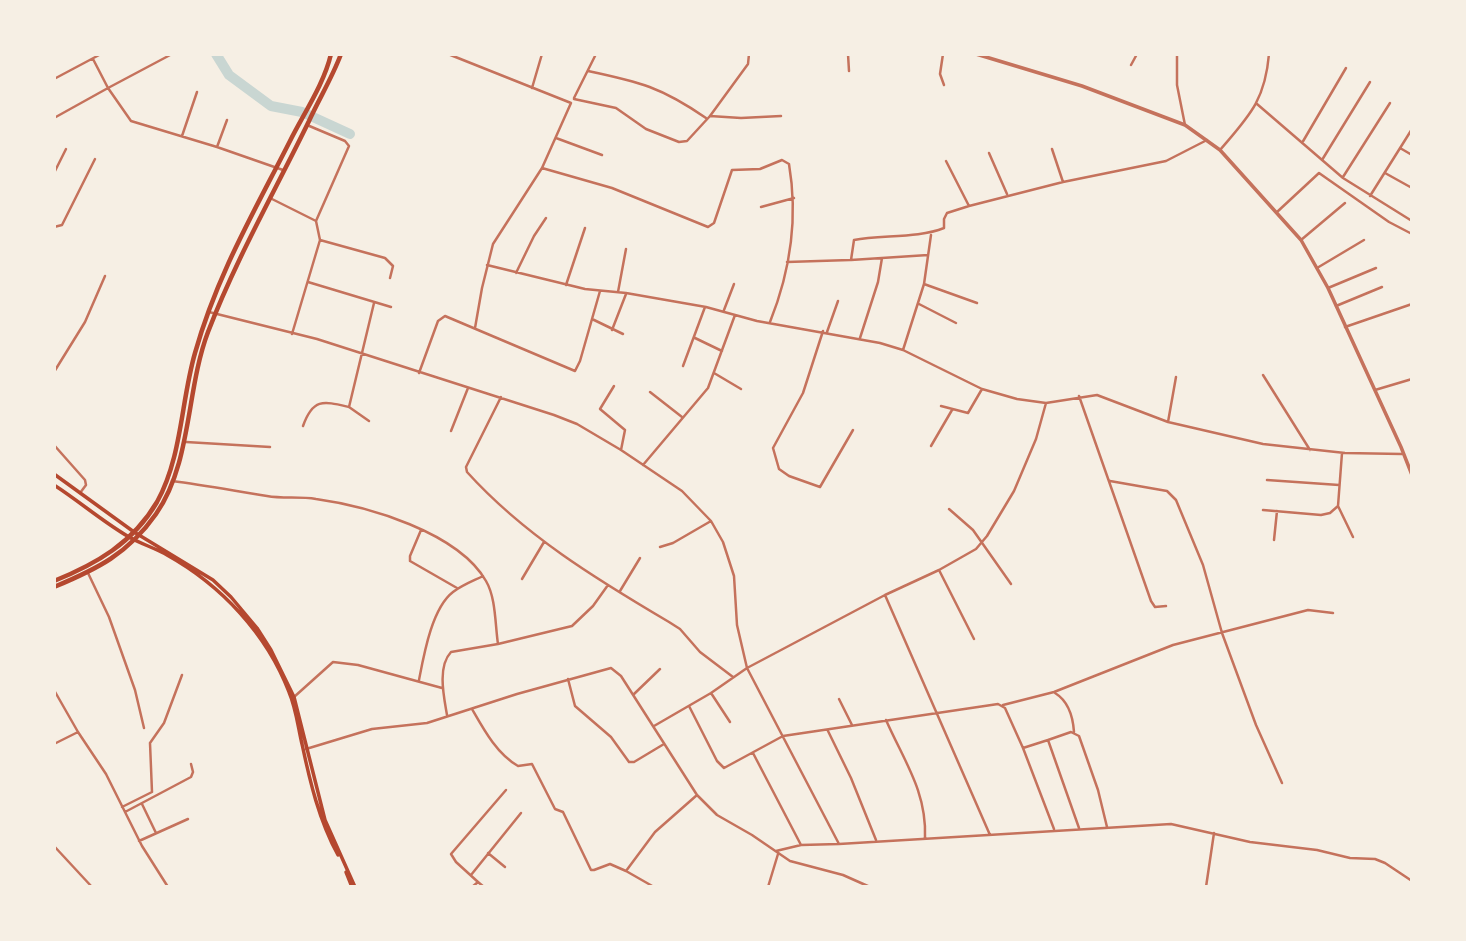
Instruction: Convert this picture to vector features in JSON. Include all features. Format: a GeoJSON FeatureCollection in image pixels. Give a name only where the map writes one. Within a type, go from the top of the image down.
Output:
{"type":"FeatureCollection","features":[{"type":"Feature","properties":{"kind":"highway"},"geometry":{"type":"LineString","coordinates":[[136,536],[158,500],[170,469],[191,365],[220,278],[237,240],[278,168],[328,64],[338,55]]}},
{"type":"Feature","properties":{"kind":"highway"},"geometry":{"type":"LineString","coordinates":[[54,587],[88,573],[124,551],[162,504],[172,481],[201,356],[216,314],[233,272],[285,171],[338,55]]}},
{"type":"Feature","properties":{"kind":"highway"},"geometry":{"type":"LineString","coordinates":[[54,581],[99,561],[129,537],[136,536]]}},
{"type":"Feature","properties":{"kind":"main road"},"geometry":{"type":"LineString","coordinates":[[54,474],[136,536],[222,587],[257,628],[271,650],[294,697],[305,750]]}},
{"type":"Feature","properties":{"kind":"main road"},"geometry":{"type":"LineString","coordinates":[[54,485],[129,537]]}},
{"type":"Feature","properties":{"kind":"main road"},"geometry":{"type":"LineString","coordinates":[[202,575],[238,610],[269,654],[290,694],[325,820],[354,887]]}},
{"type":"Feature","properties":{"kind":"street"},"geometry":{"type":"LineString","coordinates":[[54,79],[101,54]]}},
{"type":"Feature","properties":{"kind":"street"},"geometry":{"type":"LineString","coordinates":[[54,118],[172,54]]}},
{"type":"Feature","properties":{"kind":"street"},"geometry":{"type":"LineString","coordinates":[[448,54],[532,88],[572,101],[620,110],[646,129],[679,142],[692,137],[708,117],[748,64],[749,54]]}},
{"type":"Feature","properties":{"kind":"street"},"geometry":{"type":"LineString","coordinates":[[532,88],[542,54]]}},
{"type":"Feature","properties":{"kind":"street"},"geometry":{"type":"LineString","coordinates":[[475,328],[493,244],[542,168],[596,54]]}},
{"type":"Feature","properties":{"kind":"street"},"geometry":{"type":"LineString","coordinates":[[848,54],[849,71]]}},
{"type":"Feature","properties":{"kind":"street"},"geometry":{"type":"LineString","coordinates":[[943,54],[940,74],[944,85]]}},
{"type":"Feature","properties":{"kind":"street"},"geometry":{"type":"LineString","coordinates":[[976,54],[1082,86],[1185,125],[1220,150],[1301,240],[1328,288],[1412,475]]}},
{"type":"Feature","properties":{"kind":"street"},"geometry":{"type":"LineString","coordinates":[[1131,65],[1137,54]]}},
{"type":"Feature","properties":{"kind":"street"},"geometry":{"type":"LineString","coordinates":[[1177,54],[1177,85],[1185,125]]}},
{"type":"Feature","properties":{"kind":"street"},"geometry":{"type":"LineString","coordinates":[[1220,150],[1257,104],[1264,84],[1269,54]]}},
{"type":"Feature","properties":{"kind":"street"},"geometry":{"type":"LineString","coordinates":[[93,59],[108,88],[131,121],[285,171]]}},
{"type":"Feature","properties":{"kind":"street"},"geometry":{"type":"LineString","coordinates":[[1302,143],[1346,68]]}},
{"type":"Feature","properties":{"kind":"street"},"geometry":{"type":"LineString","coordinates":[[587,71],[642,83],[666,93],[708,117],[780,116]]}},
{"type":"Feature","properties":{"kind":"street"},"geometry":{"type":"LineString","coordinates":[[1322,160],[1370,82]]}},
{"type":"Feature","properties":{"kind":"street"},"geometry":{"type":"LineString","coordinates":[[182,136],[197,92]]}},
{"type":"Feature","properties":{"kind":"street"},"geometry":{"type":"LineString","coordinates":[[1343,178],[1390,103]]}},
{"type":"Feature","properties":{"kind":"street"},"geometry":{"type":"LineString","coordinates":[[1257,104],[1343,178],[1412,221]]}},
{"type":"Feature","properties":{"kind":"street"},"geometry":{"type":"LineString","coordinates":[[217,147],[227,120]]}},
{"type":"Feature","properties":{"kind":"street"},"geometry":{"type":"LineString","coordinates":[[292,334],[320,240],[316,221],[349,146],[345,141],[307,125]]}},
{"type":"Feature","properties":{"kind":"street"},"geometry":{"type":"LineString","coordinates":[[1370,196],[1412,129]]}},
{"type":"Feature","properties":{"kind":"street"},"geometry":{"type":"LineString","coordinates":[[556,138],[602,155]]}},
{"type":"Feature","properties":{"kind":"street"},"geometry":{"type":"LineString","coordinates":[[851,260],[855,240],[931,233],[944,228],[947,213],[1007,194],[1166,161],[1207,141]]}},
{"type":"Feature","properties":{"kind":"street"},"geometry":{"type":"LineString","coordinates":[[1399,148],[1412,155]]}},
{"type":"Feature","properties":{"kind":"street"},"geometry":{"type":"LineString","coordinates":[[54,173],[66,149]]}},
{"type":"Feature","properties":{"kind":"street"},"geometry":{"type":"LineString","coordinates":[[1052,149],[1063,181]]}},
{"type":"Feature","properties":{"kind":"street"},"geometry":{"type":"LineString","coordinates":[[989,153],[1007,194]]}},
{"type":"Feature","properties":{"kind":"street"},"geometry":{"type":"LineString","coordinates":[[54,227],[62,225],[95,159]]}},
{"type":"Feature","properties":{"kind":"street"},"geometry":{"type":"LineString","coordinates":[[542,168],[612,188],[708,227],[714,223],[734,169],[760,169],[785,160],[789,164],[794,198],[787,262],[782,288],[770,323]]}},
{"type":"Feature","properties":{"kind":"street"},"geometry":{"type":"LineString","coordinates":[[946,161],[969,206]]}},
{"type":"Feature","properties":{"kind":"street"},"geometry":{"type":"LineString","coordinates":[[1277,212],[1320,173],[1389,222],[1412,234]]}},
{"type":"Feature","properties":{"kind":"street"},"geometry":{"type":"LineString","coordinates":[[1385,173],[1412,188]]}},
{"type":"Feature","properties":{"kind":"street"},"geometry":{"type":"LineString","coordinates":[[270,198],[316,221]]}},
{"type":"Feature","properties":{"kind":"street"},"geometry":{"type":"LineString","coordinates":[[761,207],[794,198]]}},
{"type":"Feature","properties":{"kind":"street"},"geometry":{"type":"LineString","coordinates":[[1301,240],[1345,202]]}},
{"type":"Feature","properties":{"kind":"street"},"geometry":{"type":"LineString","coordinates":[[516,273],[546,218]]}},
{"type":"Feature","properties":{"kind":"street"},"geometry":{"type":"LineString","coordinates":[[566,285],[585,228]]}},
{"type":"Feature","properties":{"kind":"street"},"geometry":{"type":"LineString","coordinates":[[904,351],[924,284],[931,233]]}},
{"type":"Feature","properties":{"kind":"street"},"geometry":{"type":"LineString","coordinates":[[320,240],[385,258],[393,266],[390,278]]}},
{"type":"Feature","properties":{"kind":"street"},"geometry":{"type":"LineString","coordinates":[[1317,268],[1364,240]]}},
{"type":"Feature","properties":{"kind":"street"},"geometry":{"type":"LineString","coordinates":[[618,292],[626,249]]}},
{"type":"Feature","properties":{"kind":"street"},"geometry":{"type":"LineString","coordinates":[[787,262],[928,255]]}},
{"type":"Feature","properties":{"kind":"street"},"geometry":{"type":"LineString","coordinates":[[860,338],[878,282],[882,258]]}},
{"type":"Feature","properties":{"kind":"street"},"geometry":{"type":"LineString","coordinates":[[487,265],[566,285],[724,310],[770,323],[860,338],[904,351],[982,389],[1017,399],[1046,403],[1091,394],[1103,396],[1168,422],[1263,444],[1342,453],[1404,454]]}},
{"type":"Feature","properties":{"kind":"street"},"geometry":{"type":"LineString","coordinates":[[1328,288],[1376,268]]}},
{"type":"Feature","properties":{"kind":"street"},"geometry":{"type":"LineString","coordinates":[[54,372],[81,329],[104,276]]}},
{"type":"Feature","properties":{"kind":"street"},"geometry":{"type":"LineString","coordinates":[[308,282],[391,307]]}},
{"type":"Feature","properties":{"kind":"street"},"geometry":{"type":"LineString","coordinates":[[724,310],[734,284]]}},
{"type":"Feature","properties":{"kind":"street"},"geometry":{"type":"LineString","coordinates":[[924,284],[977,303]]}},
{"type":"Feature","properties":{"kind":"street"},"geometry":{"type":"LineString","coordinates":[[1336,306],[1382,287]]}},
{"type":"Feature","properties":{"kind":"street"},"geometry":{"type":"LineString","coordinates":[[419,373],[439,318],[451,318],[574,371],[578,368],[600,291]]}},
{"type":"Feature","properties":{"kind":"street"},"geometry":{"type":"LineString","coordinates":[[612,330],[626,293]]}},
{"type":"Feature","properties":{"kind":"street"},"geometry":{"type":"LineString","coordinates":[[838,301],[803,393],[774,446],[777,465],[789,477],[820,487],[853,430]]}},
{"type":"Feature","properties":{"kind":"street"},"geometry":{"type":"LineString","coordinates":[[349,407],[374,303]]}},
{"type":"Feature","properties":{"kind":"street"},"geometry":{"type":"LineString","coordinates":[[919,304],[956,323]]}},
{"type":"Feature","properties":{"kind":"street"},"geometry":{"type":"LineString","coordinates":[[1345,327],[1412,304]]}},
{"type":"Feature","properties":{"kind":"street"},"geometry":{"type":"LineString","coordinates":[[683,366],[706,307]]}},
{"type":"Feature","properties":{"kind":"street"},"geometry":{"type":"LineString","coordinates":[[209,312],[362,353],[566,419],[621,450],[682,491],[710,521],[723,542],[734,576],[738,634],[747,668],[839,844]]}},
{"type":"Feature","properties":{"kind":"street"},"geometry":{"type":"LineString","coordinates":[[643,465],[708,388],[735,314]]}},
{"type":"Feature","properties":{"kind":"street"},"geometry":{"type":"LineString","coordinates":[[592,319],[623,334]]}},
{"type":"Feature","properties":{"kind":"street"},"geometry":{"type":"LineString","coordinates":[[695,338],[722,351]]}},
{"type":"Feature","properties":{"kind":"street"},"geometry":{"type":"LineString","coordinates":[[714,373],[741,389]]}},
{"type":"Feature","properties":{"kind":"street"},"geometry":{"type":"LineString","coordinates":[[1263,375],[1310,450]]}},
{"type":"Feature","properties":{"kind":"street"},"geometry":{"type":"LineString","coordinates":[[1168,422],[1176,377]]}},
{"type":"Feature","properties":{"kind":"street"},"geometry":{"type":"LineString","coordinates":[[1375,390],[1412,379]]}},
{"type":"Feature","properties":{"kind":"street"},"geometry":{"type":"LineString","coordinates":[[614,386],[600,409],[625,430],[621,450]]}},
{"type":"Feature","properties":{"kind":"street"},"geometry":{"type":"LineString","coordinates":[[451,431],[468,388]]}},
{"type":"Feature","properties":{"kind":"street"},"geometry":{"type":"LineString","coordinates":[[941,406],[966,413],[971,411],[982,389]]}},
{"type":"Feature","properties":{"kind":"street"},"geometry":{"type":"LineString","coordinates":[[650,392],[682,417]]}},
{"type":"Feature","properties":{"kind":"street"},"geometry":{"type":"LineString","coordinates":[[1079,396],[1151,601],[1155,607],[1166,606]]}},
{"type":"Feature","properties":{"kind":"street"},"geometry":{"type":"LineString","coordinates":[[501,397],[466,470],[503,509],[544,542],[680,629],[700,652],[733,677]]}},
{"type":"Feature","properties":{"kind":"street"},"geometry":{"type":"LineString","coordinates":[[303,426],[312,407],[331,403],[349,407],[369,421]]}},
{"type":"Feature","properties":{"kind":"street"},"geometry":{"type":"LineString","coordinates":[[654,726],[711,693],[747,668],[939,570],[981,544],[1026,466],[1046,403]]}},
{"type":"Feature","properties":{"kind":"street"},"geometry":{"type":"LineString","coordinates":[[931,446],[952,410]]}},
{"type":"Feature","properties":{"kind":"street"},"geometry":{"type":"LineString","coordinates":[[183,442],[270,447]]}},
{"type":"Feature","properties":{"kind":"street"},"geometry":{"type":"LineString","coordinates":[[54,445],[85,480],[86,485],[80,493]]}},
{"type":"Feature","properties":{"kind":"street"},"geometry":{"type":"LineString","coordinates":[[1342,453],[1338,506],[1353,537]]}},
{"type":"Feature","properties":{"kind":"street"},"geometry":{"type":"LineString","coordinates":[[1267,480],[1339,485]]}},
{"type":"Feature","properties":{"kind":"street"},"geometry":{"type":"LineString","coordinates":[[172,481],[228,488],[270,497],[319,499],[378,512],[421,530],[461,554],[483,576],[491,590],[498,644]]}},
{"type":"Feature","properties":{"kind":"street"},"geometry":{"type":"LineString","coordinates":[[1110,481],[1167,491],[1173,495],[1203,565],[1222,633],[1256,725],[1282,783]]}},
{"type":"Feature","properties":{"kind":"street"},"geometry":{"type":"LineString","coordinates":[[1263,510],[1321,514],[1330,513],[1338,506]]}},
{"type":"Feature","properties":{"kind":"street"},"geometry":{"type":"LineString","coordinates":[[949,509],[968,524],[1011,584]]}},
{"type":"Feature","properties":{"kind":"street"},"geometry":{"type":"LineString","coordinates":[[1274,540],[1277,511]]}},
{"type":"Feature","properties":{"kind":"street"},"geometry":{"type":"LineString","coordinates":[[660,547],[673,543],[710,521]]}},
{"type":"Feature","properties":{"kind":"street"},"geometry":{"type":"LineString","coordinates":[[421,530],[410,561],[458,589]]}},
{"type":"Feature","properties":{"kind":"street"},"geometry":{"type":"LineString","coordinates":[[522,579],[544,542]]}},
{"type":"Feature","properties":{"kind":"street"},"geometry":{"type":"LineString","coordinates":[[619,592],[639,558]]}},
{"type":"Feature","properties":{"kind":"street"},"geometry":{"type":"LineString","coordinates":[[939,570],[974,639]]}},
{"type":"Feature","properties":{"kind":"street"},"geometry":{"type":"LineString","coordinates":[[88,573],[109,617],[138,699],[144,728]]}},
{"type":"Feature","properties":{"kind":"street"},"geometry":{"type":"LineString","coordinates":[[419,681],[432,628],[445,601],[458,589],[483,576]]}},
{"type":"Feature","properties":{"kind":"street"},"geometry":{"type":"LineString","coordinates":[[447,716],[442,688],[448,653],[572,626],[593,606],[608,585]]}},
{"type":"Feature","properties":{"kind":"street"},"geometry":{"type":"LineString","coordinates":[[886,595],[990,835]]}},
{"type":"Feature","properties":{"kind":"street"},"geometry":{"type":"LineString","coordinates":[[689,706],[721,767],[729,766],[783,736],[938,712],[1003,705],[1055,692],[1173,645],[1308,610],[1333,613]]}},
{"type":"Feature","properties":{"kind":"street"},"geometry":{"type":"LineString","coordinates":[[294,697],[332,663],[358,665],[442,688]]}},
{"type":"Feature","properties":{"kind":"street"},"geometry":{"type":"LineString","coordinates":[[305,750],[372,729],[420,725],[611,668],[621,676],[697,795],[721,819],[800,865],[843,875],[868,886]]}},
{"type":"Feature","properties":{"kind":"street"},"geometry":{"type":"LineString","coordinates":[[633,695],[660,669]]}},
{"type":"Feature","properties":{"kind":"street"},"geometry":{"type":"LineString","coordinates":[[154,797],[150,782],[151,739],[164,723],[181,675]]}},
{"type":"Feature","properties":{"kind":"street"},"geometry":{"type":"LineString","coordinates":[[568,679],[575,706],[611,737],[629,762],[634,762],[664,743]]}},
{"type":"Feature","properties":{"kind":"street"},"geometry":{"type":"LineString","coordinates":[[54,691],[104,770],[139,841],[168,887]]}},
{"type":"Feature","properties":{"kind":"street"},"geometry":{"type":"LineString","coordinates":[[1055,692],[1063,698],[1074,732],[1079,736],[1098,790],[1107,827]]}},
{"type":"Feature","properties":{"kind":"street"},"geometry":{"type":"LineString","coordinates":[[711,693],[730,722]]}},
{"type":"Feature","properties":{"kind":"street"},"geometry":{"type":"LineString","coordinates":[[839,699],[852,725]]}},
{"type":"Feature","properties":{"kind":"street"},"geometry":{"type":"LineString","coordinates":[[1003,705],[1023,748],[1054,830]]}},
{"type":"Feature","properties":{"kind":"street"},"geometry":{"type":"LineString","coordinates":[[472,708],[488,736],[505,757],[518,766],[532,764],[555,809],[563,812],[591,870],[610,864],[654,887]]}},
{"type":"Feature","properties":{"kind":"street"},"geometry":{"type":"LineString","coordinates":[[886,720],[921,795],[925,815],[925,839]]}},
{"type":"Feature","properties":{"kind":"street"},"geometry":{"type":"LineString","coordinates":[[827,730],[851,778],[876,840]]}},
{"type":"Feature","properties":{"kind":"street"},"geometry":{"type":"LineString","coordinates":[[54,744],[78,732]]}},
{"type":"Feature","properties":{"kind":"street"},"geometry":{"type":"LineString","coordinates":[[1023,748],[1074,732]]}},
{"type":"Feature","properties":{"kind":"street"},"geometry":{"type":"LineString","coordinates":[[1048,740],[1079,828]]}},
{"type":"Feature","properties":{"kind":"street"},"geometry":{"type":"LineString","coordinates":[[753,753],[801,845]]}},
{"type":"Feature","properties":{"kind":"street"},"geometry":{"type":"LineString","coordinates":[[125,812],[192,775],[191,764]]}},
{"type":"Feature","properties":{"kind":"street"},"geometry":{"type":"LineString","coordinates":[[484,887],[452,858],[452,852],[506,790]]}},
{"type":"Feature","properties":{"kind":"street"},"geometry":{"type":"LineString","coordinates":[[122,807],[152,792]]}},
{"type":"Feature","properties":{"kind":"street"},"geometry":{"type":"LineString","coordinates":[[626,871],[656,832],[697,795]]}},
{"type":"Feature","properties":{"kind":"street"},"geometry":{"type":"LineString","coordinates":[[142,804],[156,833]]}},
{"type":"Feature","properties":{"kind":"street"},"geometry":{"type":"LineString","coordinates":[[471,875],[521,813]]}},
{"type":"Feature","properties":{"kind":"street"},"geometry":{"type":"LineString","coordinates":[[139,841],[188,818]]}},
{"type":"Feature","properties":{"kind":"street"},"geometry":{"type":"LineString","coordinates":[[777,852],[801,845],[1171,824],[1250,842],[1317,850],[1350,859],[1375,859],[1412,881]]}},
{"type":"Feature","properties":{"kind":"street"},"geometry":{"type":"LineString","coordinates":[[1206,887],[1214,833]]}},
{"type":"Feature","properties":{"kind":"street"},"geometry":{"type":"LineString","coordinates":[[54,846],[92,887]]}},
{"type":"Feature","properties":{"kind":"street"},"geometry":{"type":"LineString","coordinates":[[768,887],[777,852]]}},
{"type":"Feature","properties":{"kind":"street"},"geometry":{"type":"LineString","coordinates":[[488,853],[505,867]]}},
{"type":"Feature","properties":{"kind":"street"},"geometry":{"type":"LineString","coordinates":[[472,887],[478,882]]}},
{"type":"Feature","properties":{"kind":"waterway"},"geometry":{"type":"LineString","coordinates":[[216,54],[229,75],[271,106],[302,112],[350,134]]}}]}
